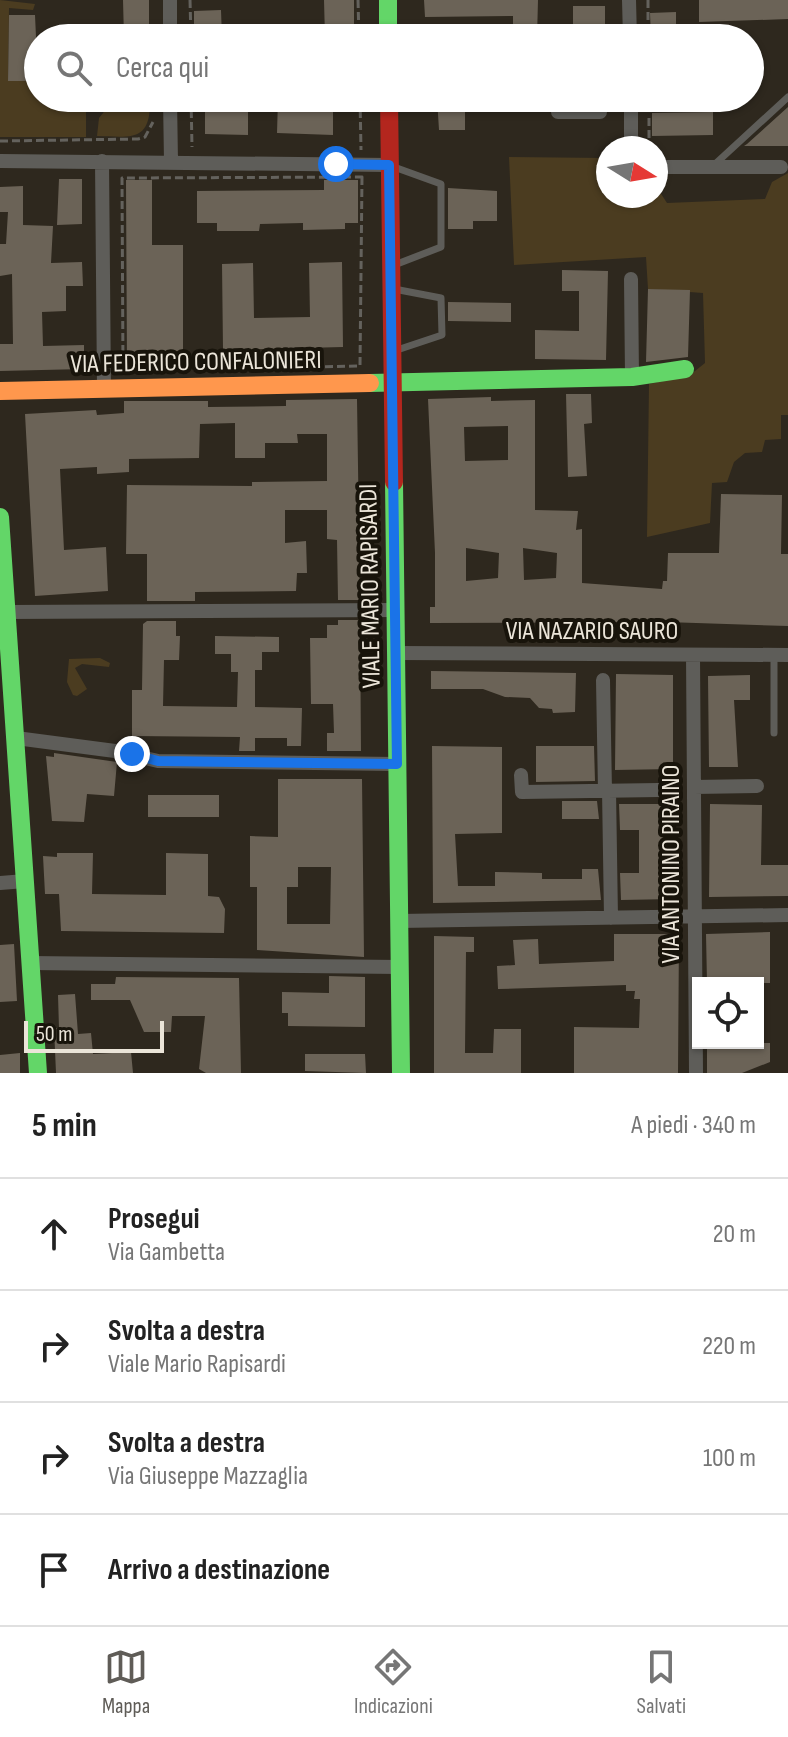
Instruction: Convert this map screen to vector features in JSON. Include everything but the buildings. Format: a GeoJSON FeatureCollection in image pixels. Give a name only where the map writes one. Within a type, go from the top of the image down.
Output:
{"type":"FeatureCollection","features":[{"type":"Feature","properties":{"kind":"street"},"geometry":{"type":"LineString","coordinates":[[170,0],[170,24]]}},
{"type":"Feature","properties":{"kind":"street"},"geometry":{"type":"LineString","coordinates":[[388,0],[388,24]]}},
{"type":"Feature","properties":{"kind":"street"},"geometry":{"type":"LineString","coordinates":[[629,0],[630,24]]}},
{"type":"Feature","properties":{"kind":"street"},"geometry":{"type":"LineString","coordinates":[[170,112],[171,162]]}},
{"type":"Feature","properties":{"kind":"street","name":"VIALE MARIO RAPISARDI"},"geometry":{"type":"LineString","coordinates":[[389,112],[401,1073]]}},
{"type":"Feature","properties":{"kind":"street"},"geometry":{"type":"LineString","coordinates":[[558,112],[600,112]]}},
{"type":"Feature","properties":{"kind":"street"},"geometry":{"type":"LineString","coordinates":[[631,112],[631,136]]}},
{"type":"Feature","properties":{"kind":"street"},"geometry":{"type":"LineString","coordinates":[[0,161],[389,165]]}},
{"type":"Feature","properties":{"kind":"street"},"geometry":{"type":"LineString","coordinates":[[102,161],[104,389]]}},
{"type":"Feature","properties":{"kind":"street"},"geometry":{"type":"LineString","coordinates":[[668,167],[781,167]]}},
{"type":"Feature","properties":{"kind":"street"},"geometry":{"type":"LineString","coordinates":[[631,279],[632,377]]}},
{"type":"Feature","properties":{"kind":"street","name":"VIA FEDERICO CONFALONIERI"},"geometry":{"type":"LineString","coordinates":[[0,391],[632,377],[685,369]]}},
{"type":"Feature","properties":{"kind":"street"},"geometry":{"type":"LineString","coordinates":[[0,517],[7,612],[5,667],[16,738],[38,1073]]}},
{"type":"Feature","properties":{"kind":"street"},"geometry":{"type":"LineString","coordinates":[[7,612],[395,610]]}},
{"type":"Feature","properties":{"kind":"street","name":"VIA NAZARIO SAURO"},"geometry":{"type":"LineString","coordinates":[[396,653],[781,655]]}},
{"type":"Feature","properties":{"kind":"street","name":"VIA ANTONINO PIRAINO"},"geometry":{"type":"LineString","coordinates":[[693,655],[696,1073]]}},
{"type":"Feature","properties":{"kind":"street"},"geometry":{"type":"LineString","coordinates":[[603,680],[611,918]]}},
{"type":"Feature","properties":{"kind":"street"},"geometry":{"type":"LineString","coordinates":[[16,738],[115,751],[158,761],[397,764]]}},
{"type":"Feature","properties":{"kind":"street"},"geometry":{"type":"LineString","coordinates":[[521,775],[522,792],[659,790]]}},
{"type":"Feature","properties":{"kind":"street"},"geometry":{"type":"LineString","coordinates":[[694,787],[757,786]]}},
{"type":"Feature","properties":{"kind":"street"},"geometry":{"type":"LineString","coordinates":[[0,883],[25,881]]}},
{"type":"Feature","properties":{"kind":"street"},"geometry":{"type":"LineString","coordinates":[[399,921],[788,915]]}},
{"type":"Feature","properties":{"kind":"street"},"geometry":{"type":"LineString","coordinates":[[30,963],[400,967]]}},
{"type":"Feature","properties":{"kind":"lane"},"geometry":{"type":"LineString","coordinates":[[713,166],[788,97]]}},
{"type":"Feature","properties":{"kind":"lane"},"geometry":{"type":"LineString","coordinates":[[389,165],[441,184],[441,247],[391,266]]}},
{"type":"Feature","properties":{"kind":"lane"},"geometry":{"type":"LineString","coordinates":[[391,288],[441,298],[442,335],[392,351]]}},
{"type":"Feature","properties":{"kind":"lane"},"geometry":{"type":"LineString","coordinates":[[774,733],[781,655]]}},
{"type":"Feature","properties":{"kind":"path"},"geometry":{"type":"LineString","coordinates":[[190,0],[191,24]]}},
{"type":"Feature","properties":{"kind":"path"},"geometry":{"type":"LineString","coordinates":[[358,0],[359,24]]}},
{"type":"Feature","properties":{"kind":"path"},"geometry":{"type":"LineString","coordinates":[[648,0],[648,24]]}},
{"type":"Feature","properties":{"kind":"path"},"geometry":{"type":"LineString","coordinates":[[0,141],[138,139],[150,130],[154,112]]}},
{"type":"Feature","properties":{"kind":"path"},"geometry":{"type":"LineString","coordinates":[[191,112],[192,149]]}},
{"type":"Feature","properties":{"kind":"path"},"geometry":{"type":"LineString","coordinates":[[360,112],[361,155]]}},
{"type":"Feature","properties":{"kind":"path"},"geometry":{"type":"LineString","coordinates":[[649,112],[649,136]]}},
{"type":"Feature","properties":{"kind":"path"},"geometry":{"type":"LineString","coordinates":[[362,177],[360,366],[123,371],[122,178],[362,177]]}},
{"type":"Feature","properties":{"kind":"shaded area"},"geometry":{"type":"Polygon","coordinates":[[[0,0],[35,4],[33,10],[9,8],[8,81],[24,81],[24,112],[86,112],[86,137],[0,137],[0,0]]]}},
{"type":"Feature","properties":{"kind":"shaded area"},"geometry":{"type":"Polygon","coordinates":[[[104,112],[149,112],[143,130],[130,136],[97,136],[99,118],[104,112]]]}},
{"type":"Feature","properties":{"kind":"shaded area"},"geometry":{"type":"Polygon","coordinates":[[[509,157],[596,158],[596,208],[668,208],[668,203],[765,199],[772,182],[788,173],[788,415],[781,415],[781,439],[765,440],[762,452],[745,453],[734,462],[727,482],[712,483],[710,523],[647,537],[649,384],[690,375],[705,363],[703,293],[648,289],[646,257],[514,265],[509,157]]]}},
{"type":"Feature","properties":{"kind":"shaded area"},"geometry":{"type":"Polygon","coordinates":[[[100,658],[110,663],[109,667],[82,664],[75,668],[87,689],[77,696],[73,695],[67,682],[69,659],[100,658]]]}},
{"type":"Feature","properties":{"kind":"traffic: fast"},"geometry":{"type":"LineString","coordinates":[[388,0],[388,24]]}},
{"type":"Feature","properties":{"kind":"traffic: fast"},"geometry":{"type":"LineString","coordinates":[[370,383],[632,377],[685,369]]}},
{"type":"Feature","properties":{"kind":"traffic: fast"},"geometry":{"type":"LineString","coordinates":[[394,482],[401,1073]]}},
{"type":"Feature","properties":{"kind":"traffic: fast"},"geometry":{"type":"LineString","coordinates":[[0,517],[38,1073]]}},
{"type":"Feature","properties":{"kind":"traffic: slow"},"geometry":{"type":"LineString","coordinates":[[0,391],[370,383]]}},
{"type":"Feature","properties":{"kind":"traffic: jam"},"geometry":{"type":"LineString","coordinates":[[389,112],[394,482]]}},
{"type":"Feature","properties":{"kind":"route"},"geometry":{"type":"LineString","coordinates":[[132,754],[158,761],[397,764],[389,165],[336,164]]}}]}
